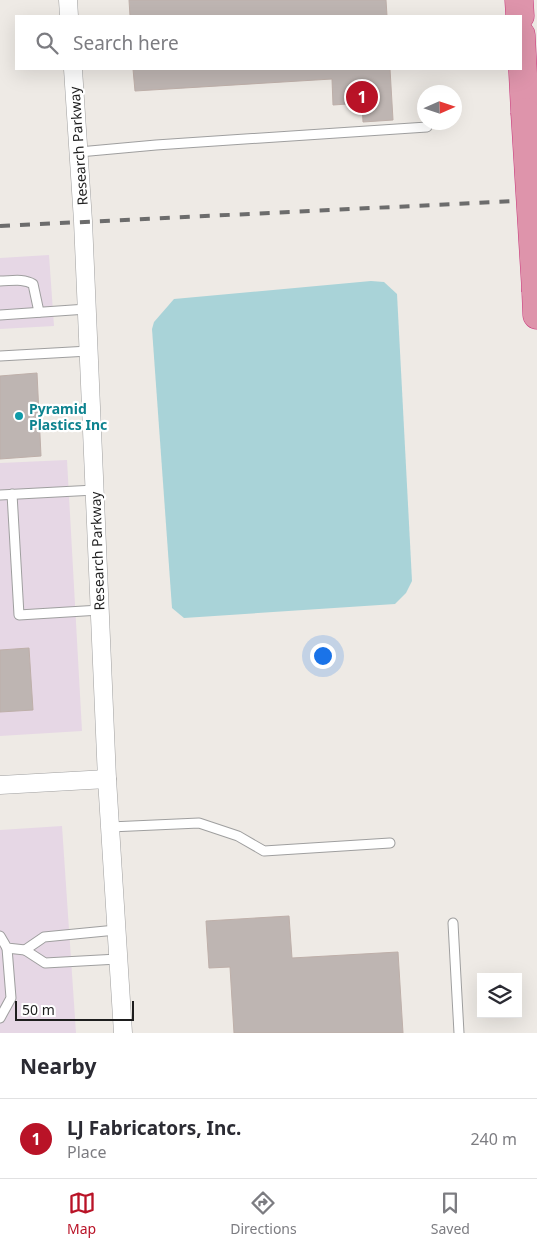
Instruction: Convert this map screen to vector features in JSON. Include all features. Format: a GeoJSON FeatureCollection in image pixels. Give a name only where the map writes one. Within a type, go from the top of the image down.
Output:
{"type":"FeatureCollection","features":[{"type":"Feature","properties":{"kind":"highway"},"geometry":{"type":"LineString","coordinates":[[519,0],[520,15]]}},
{"type":"Feature","properties":{"kind":"highway"},"geometry":{"type":"LineString","coordinates":[[522,50],[536,303]]}},
{"type":"Feature","properties":{"kind":"street"},"geometry":{"type":"LineString","coordinates":[[68,0],[69,15]]}},
{"type":"Feature","properties":{"kind":"street","name":"Research Parkway"},"geometry":{"type":"LineString","coordinates":[[73,70],[83,221],[107,779],[123,1033]]}},
{"type":"Feature","properties":{"kind":"street"},"geometry":{"type":"LineString","coordinates":[[0,784],[107,779]]}},
{"type":"Feature","properties":{"kind":"lane"},"geometry":{"type":"LineString","coordinates":[[78,152],[417,127]]}},
{"type":"Feature","properties":{"kind":"lane"},"geometry":{"type":"LineString","coordinates":[[0,281],[20,280],[33,284],[39,312]]}},
{"type":"Feature","properties":{"kind":"lane"},"geometry":{"type":"LineString","coordinates":[[0,315],[87,309]]}},
{"type":"Feature","properties":{"kind":"lane"},"geometry":{"type":"LineString","coordinates":[[0,356],[89,351]]}},
{"type":"Feature","properties":{"kind":"lane"},"geometry":{"type":"LineString","coordinates":[[0,495],[95,490]]}},
{"type":"Feature","properties":{"kind":"lane"},"geometry":{"type":"LineString","coordinates":[[12,494],[19,615],[100,610]]}},
{"type":"Feature","properties":{"kind":"lane"},"geometry":{"type":"LineString","coordinates":[[110,827],[199,823],[238,836],[264,851],[390,843]]}},
{"type":"Feature","properties":{"kind":"lane"},"geometry":{"type":"LineString","coordinates":[[453,923],[459,1033]]}},
{"type":"Feature","properties":{"kind":"lane"},"geometry":{"type":"LineString","coordinates":[[26,950],[44,937],[116,930]]}},
{"type":"Feature","properties":{"kind":"lane"},"geometry":{"type":"LineString","coordinates":[[0,936],[7,948],[11,998],[0,1018]]}},
{"type":"Feature","properties":{"kind":"lane"},"geometry":{"type":"LineString","coordinates":[[7,948],[26,950],[45,963],[118,959]]}},
{"type":"Feature","properties":{"kind":"shaded area"},"geometry":{"type":"Polygon","coordinates":[[[49,255],[54,326],[0,329],[0,258],[49,255]]]}},
{"type":"Feature","properties":{"kind":"shaded area"},"geometry":{"type":"Polygon","coordinates":[[[67,460],[82,731],[0,736],[0,463],[67,460]]]}},
{"type":"Feature","properties":{"kind":"shaded area"},"geometry":{"type":"Polygon","coordinates":[[[62,826],[76,1033],[0,1033],[0,830],[62,826]]]}},
{"type":"Feature","properties":{"kind":"water"},"geometry":{"type":"Polygon","coordinates":[[[371,281],[384,282],[397,294],[412,581],[406,593],[395,604],[184,618],[172,608],[152,329],[154,322],[174,299],[371,281]]]}},
{"type":"Feature","properties":{"kind":"building"},"geometry":{"type":"Polygon","coordinates":[[[129,0],[386,0],[387,15],[130,15],[129,0]]]}},
{"type":"Feature","properties":{"kind":"building"},"geometry":{"type":"Polygon","coordinates":[[[133,70],[390,70],[393,120],[363,122],[362,103],[333,105],[332,79],[135,91],[133,70]]]}},
{"type":"Feature","properties":{"kind":"building","name":"Pyramid Plastics Inc"},"geometry":{"type":"Polygon","coordinates":[[[37,373],[41,456],[0,459],[0,376],[37,373]]]}},
{"type":"Feature","properties":{"kind":"building"},"geometry":{"type":"Polygon","coordinates":[[[29,648],[33,710],[0,712],[0,650],[29,648]]]}},
{"type":"Feature","properties":{"kind":"building"},"geometry":{"type":"Polygon","coordinates":[[[289,916],[292,958],[398,952],[403,1033],[234,1033],[230,967],[209,968],[206,921],[289,916]]]}},
{"type":"Feature","properties":{"kind":"railway"},"geometry":{"type":"LineString","coordinates":[[0,226],[537,200]]}},
{"type":"Feature","properties":{"kind":"place","name":"LJ Fabricators, Inc."},"geometry":{"type":"Point","coordinates":[362,97]}},
{"type":"Feature","properties":{"kind":"place","name":"Pyramid Plastics Inc"},"geometry":{"type":"Point","coordinates":[19,416]}}]}
